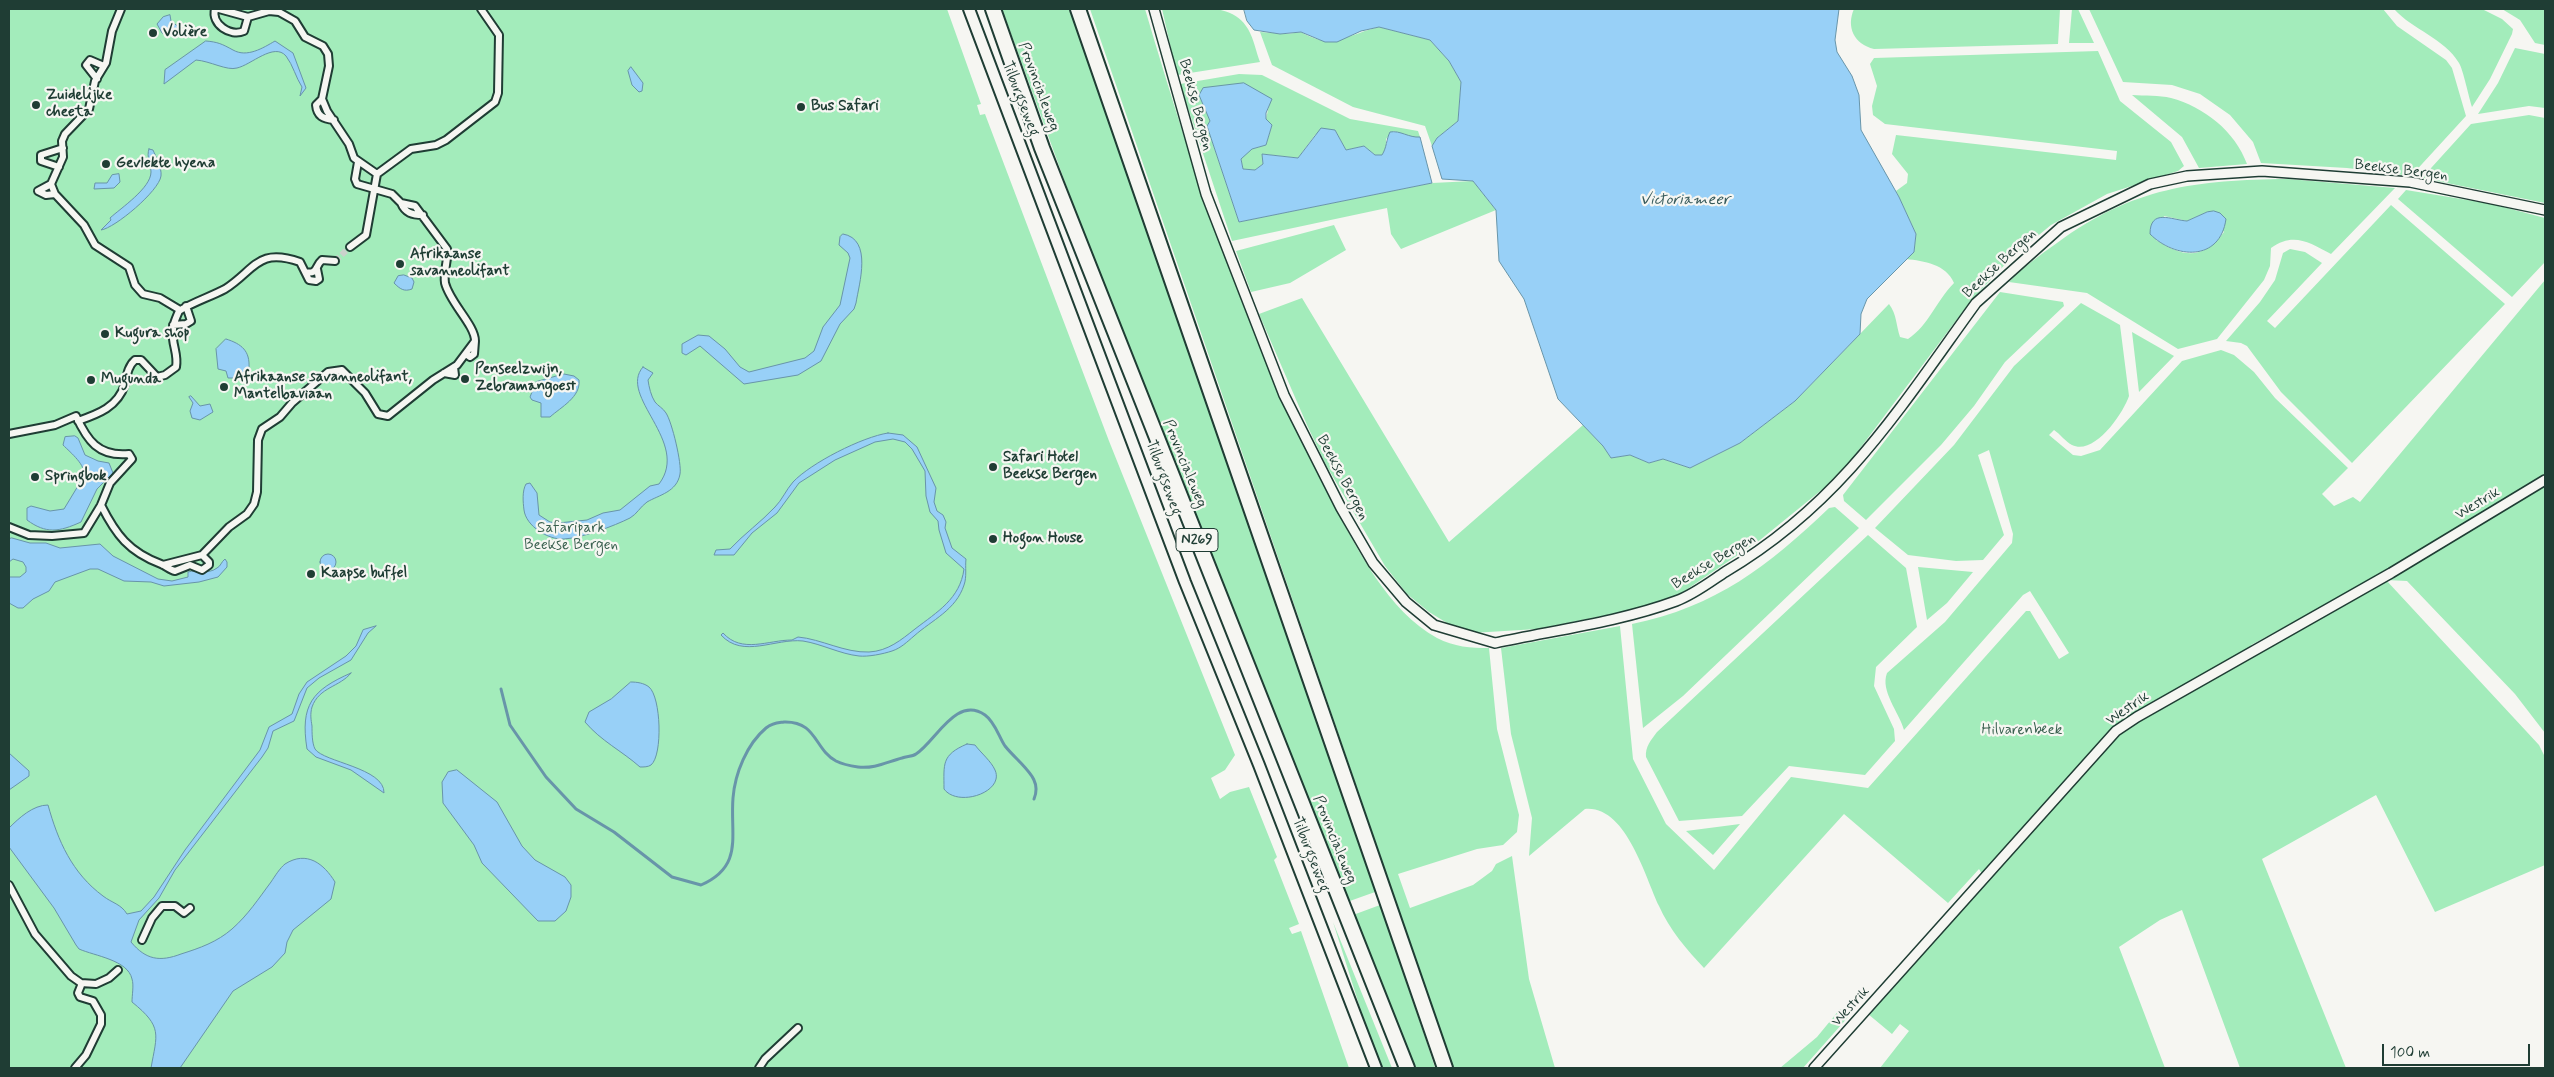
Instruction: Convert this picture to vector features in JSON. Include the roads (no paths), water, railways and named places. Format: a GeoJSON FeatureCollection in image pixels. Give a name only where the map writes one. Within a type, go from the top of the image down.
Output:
{"type":"FeatureCollection","features":[{"type":"Feature","properties":{"kind":"highway","name":"Provincialeweg"},"geometry":{"type":"LineString","coordinates":[[993,9],[1042,148],[1407,1068]]}},
{"type":"Feature","properties":{"kind":"highway","name":"Provincialeweg"},"geometry":{"type":"LineString","coordinates":[[1078,9],[1445,1068]]}},
{"type":"Feature","properties":{"kind":"street"},"geometry":{"type":"LineString","coordinates":[[55,194],[46,195],[38,191],[51,184],[63,158],[62,141],[65,134],[89,109],[97,79],[104,66],[116,19],[121,9]]}},
{"type":"Feature","properties":{"kind":"street"},"geometry":{"type":"LineString","coordinates":[[215,9],[214,20],[217,24],[232,32],[244,32],[248,17]]}},
{"type":"Feature","properties":{"kind":"street"},"geometry":{"type":"LineString","coordinates":[[219,9],[248,17],[274,10],[295,21],[305,37],[323,46],[328,54],[329,72],[322,99],[358,162],[377,174]]}},
{"type":"Feature","properties":{"kind":"street"},"geometry":{"type":"LineString","coordinates":[[350,247],[366,235],[377,174],[417,147],[441,143],[491,106],[497,98],[499,35],[480,9]]}},
{"type":"Feature","properties":{"kind":"street","name":"Tilburgseweg"},"geometry":{"type":"LineString","coordinates":[[969,9],[1185,582],[1264,776],[1376,1068]]}},
{"type":"Feature","properties":{"kind":"street","name":"Beekse Bergen"},"geometry":{"type":"LineString","coordinates":[[1154,9],[1206,194],[1284,395],[1341,508],[1373,563],[1406,602],[1434,625],[1486,642],[1495,643],[1616,618],[1678,600],[1756,554],[1798,522],[1858,463],[1976,303],[1993,287],[2061,227],[2150,184],[2186,176],[2262,171],[2410,182],[2545,210]]}},
{"type":"Feature","properties":{"kind":"street"},"geometry":{"type":"LineString","coordinates":[[97,79],[86,65],[90,60],[104,66]]}},
{"type":"Feature","properties":{"kind":"street"},"geometry":{"type":"LineString","coordinates":[[59,166],[41,161],[41,155],[63,148]]}},
{"type":"Feature","properties":{"kind":"street"},"geometry":{"type":"LineString","coordinates":[[163,564],[202,555],[229,526],[247,514],[254,504],[258,492],[258,440],[262,429],[280,416],[328,372],[342,370],[365,393],[378,414],[383,416],[392,414],[454,367],[475,341],[463,313],[451,299],[445,278],[444,265],[447,249],[415,206],[401,203],[392,194],[357,184],[355,179],[358,162]]}},
{"type":"Feature","properties":{"kind":"street"},"geometry":{"type":"LineString","coordinates":[[51,184],[55,194],[77,216],[95,246],[129,267],[135,285],[143,294],[160,298],[183,308],[191,321],[186,324],[173,325]]}},
{"type":"Feature","properties":{"kind":"street"},"geometry":{"type":"LineString","coordinates":[[78,422],[110,408],[122,392],[130,364],[135,360],[141,360],[157,377],[165,375],[176,367],[178,356],[173,338],[173,325],[183,308],[223,290],[253,264],[263,259],[275,257],[300,262],[305,272],[311,273],[316,270],[322,260],[335,261]]}},
{"type":"Feature","properties":{"kind":"street"},"geometry":{"type":"LineString","coordinates":[[9,434],[55,425],[72,416],[76,416],[89,441],[97,447],[132,456],[127,466],[110,483],[88,530],[81,534],[29,535],[9,527]]}},
{"type":"Feature","properties":{"kind":"street","name":"Westrik"},"geometry":{"type":"LineString","coordinates":[[1814,1068],[2116,731],[2391,573],[2545,480]]}},
{"type":"Feature","properties":{"kind":"street"},"geometry":{"type":"LineString","coordinates":[[101,504],[118,534],[130,549],[149,561],[163,564],[175,571],[190,565],[202,570],[209,565],[209,562],[202,555]]}},
{"type":"Feature","properties":{"kind":"street"},"geometry":{"type":"LineString","coordinates":[[9,885],[35,934],[43,941],[65,970],[82,983],[96,984],[109,978],[118,970]]}},
{"type":"Feature","properties":{"kind":"street"},"geometry":{"type":"LineString","coordinates":[[142,940],[152,918],[162,906],[175,906],[184,913],[190,908]]}},
{"type":"Feature","properties":{"kind":"street"},"geometry":{"type":"LineString","coordinates":[[76,1068],[99,1032],[102,1019],[93,1001],[80,997],[78,993],[82,983]]}},
{"type":"Feature","properties":{"kind":"street"},"geometry":{"type":"LineString","coordinates":[[759,1068],[798,1028]]}},
{"type":"Feature","properties":{"kind":"water","name":"Victoriameer"},"geometry":{"type":"Polygon","coordinates":[[[1244,9],[1839,9],[1835,40],[1837,52],[1852,76],[1859,95],[1861,130],[1899,197],[1916,234],[1914,252],[1867,299],[1861,314],[1860,334],[1795,401],[1740,443],[1690,468],[1663,459],[1649,463],[1630,455],[1611,458],[1603,446],[1558,399],[1524,299],[1499,261],[1496,210],[1473,181],[1442,179],[1432,146],[1437,138],[1458,121],[1461,82],[1449,61],[1430,40],[1379,27],[1361,31],[1337,42],[1325,42],[1301,32],[1280,34],[1254,30],[1247,21],[1244,9]]]}},
{"type":"Feature","properties":{"kind":"water"},"geometry":{"type":"Polygon","coordinates":[[[170,15],[171,21],[180,28],[167,36],[162,33],[157,24],[163,17],[170,15]]]}},
{"type":"Feature","properties":{"kind":"water"},"geometry":{"type":"Polygon","coordinates":[[[206,41],[220,44],[238,52],[249,53],[275,41],[293,53],[306,88],[300,96],[302,87],[291,63],[281,52],[269,53],[233,69],[196,60],[164,84],[165,70],[206,41]]]}},
{"type":"Feature","properties":{"kind":"water"},"geometry":{"type":"Polygon","coordinates":[[[631,67],[643,83],[642,91],[639,92],[632,85],[628,71],[631,67]]]}},
{"type":"Feature","properties":{"kind":"water"},"geometry":{"type":"Polygon","coordinates":[[[1244,83],[1272,99],[1266,113],[1266,119],[1272,125],[1266,145],[1252,149],[1241,159],[1243,169],[1255,170],[1263,164],[1262,154],[1298,158],[1321,128],[1335,130],[1346,150],[1364,146],[1375,155],[1382,155],[1390,132],[1394,132],[1420,137],[1432,183],[1239,222],[1207,126],[1210,121],[1199,95],[1203,88],[1244,83]]]}},
{"type":"Feature","properties":{"kind":"water"},"geometry":{"type":"Polygon","coordinates":[[[149,149],[153,150],[160,166],[161,176],[158,183],[136,208],[116,223],[101,230],[111,220],[110,218],[146,185],[151,172],[148,155],[149,149]]]}},
{"type":"Feature","properties":{"kind":"water"},"geometry":{"type":"Polygon","coordinates":[[[119,174],[120,182],[114,188],[94,189],[95,183],[107,183],[112,175],[119,174]]]}},
{"type":"Feature","properties":{"kind":"water"},"geometry":{"type":"Polygon","coordinates":[[[2214,211],[2220,213],[2226,219],[2222,233],[2215,243],[2206,249],[2195,252],[2183,252],[2160,242],[2150,234],[2151,226],[2158,218],[2163,217],[2187,221],[2214,211]]]}},
{"type":"Feature","properties":{"kind":"water"},"geometry":{"type":"Polygon","coordinates":[[[843,234],[852,238],[858,244],[861,253],[861,274],[856,303],[854,309],[840,324],[821,361],[798,375],[744,384],[700,346],[686,355],[682,353],[682,344],[698,335],[709,336],[725,349],[740,367],[749,372],[805,358],[814,351],[823,327],[840,305],[850,258],[848,253],[839,245],[840,237],[843,234]]]}},
{"type":"Feature","properties":{"kind":"water"},"geometry":{"type":"Polygon","coordinates":[[[404,275],[412,278],[414,282],[412,289],[402,289],[394,283],[398,276],[404,275]]]}},
{"type":"Feature","properties":{"kind":"water"},"geometry":{"type":"Polygon","coordinates":[[[226,339],[241,346],[248,357],[249,368],[236,378],[228,378],[226,371],[218,369],[216,349],[226,339]]]}},
{"type":"Feature","properties":{"kind":"water"},"geometry":{"type":"Polygon","coordinates":[[[643,367],[653,373],[648,380],[651,394],[655,402],[666,413],[674,434],[680,469],[675,485],[667,492],[647,502],[630,518],[598,531],[558,539],[539,531],[529,521],[524,510],[523,493],[526,484],[530,483],[537,493],[539,515],[550,522],[558,523],[587,520],[603,513],[620,510],[650,486],[659,484],[666,468],[666,452],[661,436],[639,392],[638,379],[643,367]]]}},
{"type":"Feature","properties":{"kind":"water"},"geometry":{"type":"Polygon","coordinates":[[[564,374],[574,376],[579,380],[577,392],[574,397],[550,417],[541,417],[541,403],[532,400],[530,397],[536,382],[564,374]]]}},
{"type":"Feature","properties":{"kind":"water"},"geometry":{"type":"Polygon","coordinates":[[[191,396],[200,406],[210,404],[213,412],[200,420],[192,418],[190,411],[193,403],[189,397],[191,396]]]}},
{"type":"Feature","properties":{"kind":"water"},"geometry":{"type":"Polygon","coordinates":[[[888,433],[903,435],[917,447],[936,488],[934,502],[937,511],[943,515],[946,522],[945,528],[952,548],[966,559],[965,582],[955,601],[943,614],[901,647],[876,655],[852,655],[803,641],[749,647],[739,646],[721,635],[723,633],[738,643],[747,644],[792,640],[798,637],[860,652],[876,651],[899,641],[953,597],[962,579],[964,569],[946,553],[938,521],[930,512],[926,496],[925,471],[912,449],[905,442],[893,439],[875,442],[835,460],[799,483],[777,513],[752,533],[734,555],[714,555],[716,550],[730,549],[775,507],[793,482],[812,467],[851,445],[888,433]]]}},
{"type":"Feature","properties":{"kind":"water"},"geometry":{"type":"Polygon","coordinates":[[[75,436],[78,438],[85,455],[98,461],[109,463],[113,473],[97,489],[81,522],[66,528],[53,530],[40,528],[27,520],[27,508],[31,506],[50,511],[64,509],[84,476],[80,463],[63,445],[65,437],[75,436]]]}},
{"type":"Feature","properties":{"kind":"water"},"geometry":{"type":"Polygon","coordinates":[[[12,538],[30,543],[46,543],[60,548],[100,544],[113,556],[158,579],[172,581],[188,577],[188,572],[214,570],[225,559],[227,567],[218,577],[199,582],[164,586],[151,582],[124,581],[98,569],[90,569],[55,582],[49,591],[33,599],[23,608],[18,608],[9,603],[9,577],[20,577],[26,572],[26,567],[23,562],[13,559],[9,562],[9,539],[12,538]]]}},
{"type":"Feature","properties":{"kind":"water"},"geometry":{"type":"Polygon","coordinates":[[[328,554],[334,556],[336,562],[334,568],[328,570],[322,568],[320,562],[322,556],[328,554]]]}},
{"type":"Feature","properties":{"kind":"water"},"geometry":{"type":"Polygon","coordinates":[[[376,626],[368,633],[351,660],[319,678],[307,688],[294,721],[273,731],[268,748],[262,757],[175,870],[159,898],[139,920],[131,942],[142,953],[154,958],[173,957],[202,947],[232,929],[253,906],[283,866],[301,858],[314,861],[331,875],[335,882],[331,899],[293,930],[287,942],[285,953],[272,967],[233,991],[180,1068],[151,1068],[156,1039],[155,1032],[149,1018],[132,1002],[133,984],[129,973],[124,967],[110,959],[79,949],[54,908],[9,847],[9,828],[22,816],[37,807],[48,805],[62,844],[83,877],[92,887],[122,908],[127,914],[141,911],[154,897],[185,850],[260,750],[269,727],[292,714],[299,694],[307,682],[346,656],[356,646],[363,630],[376,626]]]}},
{"type":"Feature","properties":{"kind":"water"},"geometry":{"type":"Polygon","coordinates":[[[351,673],[315,700],[311,715],[314,747],[320,754],[353,766],[375,777],[382,784],[384,793],[351,770],[316,757],[307,749],[305,721],[312,701],[327,686],[351,673]]]}},
{"type":"Feature","properties":{"kind":"water"},"geometry":{"type":"Polygon","coordinates":[[[631,682],[649,687],[656,702],[659,739],[655,759],[647,767],[640,767],[598,735],[585,722],[589,712],[611,699],[631,682]]]}},
{"type":"Feature","properties":{"kind":"water"},"geometry":{"type":"Polygon","coordinates":[[[967,744],[975,745],[988,760],[995,770],[996,778],[993,785],[987,791],[969,797],[959,797],[951,795],[944,789],[944,767],[948,756],[952,752],[967,744]]]}},
{"type":"Feature","properties":{"kind":"water"},"geometry":{"type":"Polygon","coordinates":[[[9,753],[29,771],[29,776],[9,790],[9,753]]]}},
{"type":"Feature","properties":{"kind":"water"},"geometry":{"type":"Polygon","coordinates":[[[457,770],[497,802],[522,846],[535,860],[565,877],[571,885],[571,897],[566,911],[555,921],[538,921],[482,863],[474,845],[443,803],[442,782],[448,772],[457,770]]]}},
{"type":"Feature","properties":{"kind":"waterway"},"geometry":{"type":"LineString","coordinates":[[501,689],[510,725],[546,777],[576,809],[614,832],[672,877],[701,885],[724,869],[729,859],[733,837],[734,788],[739,769],[753,742],[770,725],[784,722],[803,726],[823,750],[836,761],[855,767],[870,767],[914,755],[924,748],[947,722],[956,715],[965,711],[975,710],[988,718],[1005,746],[1030,773],[1036,787],[1034,799]]}},
{"type":"Feature","properties":{"kind":"tunnel"},"geometry":{"type":"LineString","coordinates":[[335,261],[350,247]]}},
{"type":"Feature","properties":{"kind":"place","name":"Volière"},"geometry":{"type":"Point","coordinates":[153,33]}},
{"type":"Feature","properties":{"kind":"place","name":"Zuidelijke cheeta"},"geometry":{"type":"Point","coordinates":[36,105]}},
{"type":"Feature","properties":{"kind":"place","name":"Bus Safari"},"geometry":{"type":"Point","coordinates":[801,107]}},
{"type":"Feature","properties":{"kind":"place","name":"Gevlekte hyena"},"geometry":{"type":"Point","coordinates":[106,164]}},
{"type":"Feature","properties":{"kind":"place","name":"Afrikaanse savanneolifant"},"geometry":{"type":"Point","coordinates":[400,264]}},
{"type":"Feature","properties":{"kind":"place","name":"Kugura shop"},"geometry":{"type":"Point","coordinates":[105,334]}},
{"type":"Feature","properties":{"kind":"place","name":"Penseelzwijn, Zebramangoest"},"geometry":{"type":"Point","coordinates":[465,379]}},
{"type":"Feature","properties":{"kind":"place","name":"Mugunda"},"geometry":{"type":"Point","coordinates":[91,380]}},
{"type":"Feature","properties":{"kind":"place","name":"Afrikaanse savanneolifant, Mantelbaviaan"},"geometry":{"type":"Point","coordinates":[224,387]}},
{"type":"Feature","properties":{"kind":"place","name":"Safari Hotel Beekse Bergen"},"geometry":{"type":"Point","coordinates":[993,467]}},
{"type":"Feature","properties":{"kind":"place","name":"Springbok"},"geometry":{"type":"Point","coordinates":[35,477]}},
{"type":"Feature","properties":{"kind":"place","name":"Hogon House"},"geometry":{"type":"Point","coordinates":[993,539]}},
{"type":"Feature","properties":{"kind":"place","name":"Kaapse buffel"},"geometry":{"type":"Point","coordinates":[311,574]}},
{"type":"Feature","properties":{"kind":"park label","name":"Safaripark Beekse Bergen"},"geometry":{"type":"Point","coordinates":[571,538]}},
{"type":"Feature","properties":{"kind":"park label","name":"Hilvarenbeek"},"geometry":{"type":"Point","coordinates":[2022,731]}}]}
